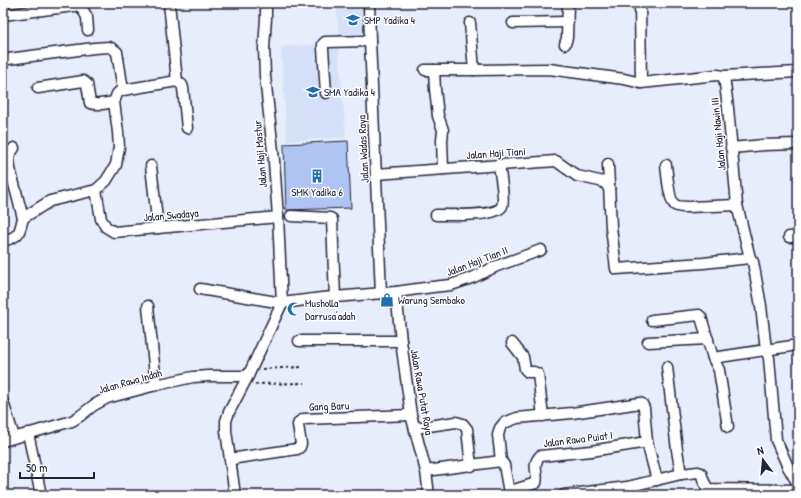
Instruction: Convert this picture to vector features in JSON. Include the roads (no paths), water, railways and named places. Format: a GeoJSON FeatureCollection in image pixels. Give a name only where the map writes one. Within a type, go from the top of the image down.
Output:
{"type":"FeatureCollection","features":[{"type":"Feature","properties":{"kind":"street"},"geometry":{"type":"LineString","coordinates":[[169,3],[177,81],[183,88],[188,128]]}},
{"type":"Feature","properties":{"kind":"street","name":"Jalan Haji Mastur"},"geometry":{"type":"LineString","coordinates":[[266,3],[264,48],[265,76],[274,161],[282,303]]}},
{"type":"Feature","properties":{"kind":"street","name":"Jalan Wadas Raya"},"geometry":{"type":"LineString","coordinates":[[369,3],[381,293]]}},
{"type":"Feature","properties":{"kind":"street"},"geometry":{"type":"LineString","coordinates":[[565,44],[567,38],[568,3]]}},
{"type":"Feature","properties":{"kind":"street"},"geometry":{"type":"LineString","coordinates":[[640,3],[641,83]]}},
{"type":"Feature","properties":{"kind":"street"},"geometry":{"type":"LineString","coordinates":[[3,15],[81,4],[87,17],[88,30]]}},
{"type":"Feature","properties":{"kind":"street"},"geometry":{"type":"LineString","coordinates":[[513,23],[568,22]]}},
{"type":"Feature","properties":{"kind":"street"},"geometry":{"type":"LineString","coordinates":[[470,23],[474,70]]}},
{"type":"Feature","properties":{"kind":"street"},"geometry":{"type":"LineString","coordinates":[[326,92],[323,44],[328,41],[370,41]]}},
{"type":"Feature","properties":{"kind":"street"},"geometry":{"type":"LineString","coordinates":[[8,59],[92,48],[113,49],[117,52],[123,90]]}},
{"type":"Feature","properties":{"kind":"street"},"geometry":{"type":"LineString","coordinates":[[443,169],[443,130],[438,116],[435,89],[430,70],[549,69],[624,79],[641,83],[717,75],[724,76],[798,72]]}},
{"type":"Feature","properties":{"kind":"street","name":"Jalan Haji Nawin III"},"geometry":{"type":"LineString","coordinates":[[724,76],[737,205],[750,258],[754,262],[766,350],[769,358],[776,440],[788,467],[798,484]]}},
{"type":"Feature","properties":{"kind":"street"},"geometry":{"type":"LineString","coordinates":[[38,88],[83,81],[87,84],[90,103],[97,105],[114,102]]}},
{"type":"Feature","properties":{"kind":"street"},"geometry":{"type":"LineString","coordinates":[[23,218],[50,201],[96,190],[106,181],[116,165],[119,147],[114,102],[119,92],[123,90],[177,81]]}},
{"type":"Feature","properties":{"kind":"street"},"geometry":{"type":"LineString","coordinates":[[731,148],[798,144]]}},
{"type":"Feature","properties":{"kind":"street"},"geometry":{"type":"LineString","coordinates":[[3,241],[15,238],[20,231],[23,218],[10,169],[9,155],[14,148]]}},
{"type":"Feature","properties":{"kind":"street","name":"Jalan Haji Tiani"},"geometry":{"type":"LineString","coordinates":[[376,174],[556,161],[577,176],[604,182],[609,188]]}},
{"type":"Feature","properties":{"kind":"street"},"geometry":{"type":"LineString","coordinates":[[608,164],[611,227],[616,269],[750,258]]}},
{"type":"Feature","properties":{"kind":"street"},"geometry":{"type":"LineString","coordinates":[[436,215],[474,214],[500,210],[503,202],[499,165]]}},
{"type":"Feature","properties":{"kind":"street"},"geometry":{"type":"LineString","coordinates":[[666,165],[671,200],[674,205],[679,207],[737,205]]}},
{"type":"Feature","properties":{"kind":"street"},"geometry":{"type":"LineString","coordinates":[[151,166],[158,228]]}},
{"type":"Feature","properties":{"kind":"street","name":"Jalan Swadaya"},"geometry":{"type":"LineString","coordinates":[[96,190],[101,219],[106,227],[114,232],[278,217]]}},
{"type":"Feature","properties":{"kind":"street"},"geometry":{"type":"LineString","coordinates":[[290,216],[332,219],[335,298]]}},
{"type":"Feature","properties":{"kind":"street","name":"Jalan Haji Tian II"},"geometry":{"type":"LineString","coordinates":[[200,289],[282,303],[396,292],[451,285],[540,250]]}},
{"type":"Feature","properties":{"kind":"street","name":"Jalan Rawa Putat Raya"},"geometry":{"type":"LineString","coordinates":[[396,292],[400,341],[411,415],[426,471],[429,495]]}},
{"type":"Feature","properties":{"kind":"street"},"geometry":{"type":"LineString","coordinates":[[235,495],[226,431],[226,421],[282,303]]}},
{"type":"Feature","properties":{"kind":"street"},"geometry":{"type":"LineString","coordinates":[[148,306],[156,385]]}},
{"type":"Feature","properties":{"kind":"street"},"geometry":{"type":"LineString","coordinates":[[652,320],[699,315],[702,319],[713,358],[719,370],[728,427]]}},
{"type":"Feature","properties":{"kind":"street"},"geometry":{"type":"LineString","coordinates":[[648,342],[708,339]]}},
{"type":"Feature","properties":{"kind":"street"},"geometry":{"type":"LineString","coordinates":[[299,341],[400,341]]}},
{"type":"Feature","properties":{"kind":"street"},"geometry":{"type":"LineString","coordinates":[[512,343],[523,357],[525,369],[528,372],[538,374],[543,416],[640,403],[642,404],[644,408],[647,442],[657,480]]}},
{"type":"Feature","properties":{"kind":"street"},"geometry":{"type":"LineString","coordinates":[[713,358],[798,345]]}},
{"type":"Feature","properties":{"kind":"street"},"geometry":{"type":"LineString","coordinates":[[667,367],[677,450],[682,474]]}},
{"type":"Feature","properties":{"kind":"street","name":"Jalan Rawa Indah"},"geometry":{"type":"LineString","coordinates":[[3,441],[72,420],[107,398],[156,385],[193,377],[248,377]]}},
{"type":"Feature","properties":{"kind":"street"},"geometry":{"type":"LineString","coordinates":[[3,402],[14,437]]}},
{"type":"Feature","properties":{"kind":"street","name":"Gang Baru"},"geometry":{"type":"LineString","coordinates":[[230,459],[297,449],[301,444],[298,425],[299,422],[304,419],[411,415]]}},
{"type":"Feature","properties":{"kind":"street","name":"Jalan Rawa Puiat I"},"geometry":{"type":"LineString","coordinates":[[543,416],[517,418],[504,423],[500,428],[498,435],[501,461],[504,465],[509,490],[536,483],[535,465],[540,456],[591,451],[647,442]]}},
{"type":"Feature","properties":{"kind":"street"},"geometry":{"type":"LineString","coordinates":[[415,428],[456,422],[464,424],[467,429],[471,466]]}},
{"type":"Feature","properties":{"kind":"street"},"geometry":{"type":"LineString","coordinates":[[28,433],[42,495]]}},
{"type":"Feature","properties":{"kind":"street"},"geometry":{"type":"LineString","coordinates":[[426,471],[501,461]]}},
{"type":"Feature","properties":{"kind":"street"},"geometry":{"type":"LineString","coordinates":[[564,495],[627,487],[682,474],[700,472],[708,489],[798,490]]}},
{"type":"Feature","properties":{"kind":"place","name":"SMP Yadika 4"},"geometry":{"type":"Point","coordinates":[353,20]}},
{"type":"Feature","properties":{"kind":"place","name":"SMA Yadika 4"},"geometry":{"type":"Point","coordinates":[313,92]}},
{"type":"Feature","properties":{"kind":"place","name":"SMK Yadika 6"},"geometry":{"type":"Point","coordinates":[317,176]}},
{"type":"Feature","properties":{"kind":"place","name":"Warung Sembako"},"geometry":{"type":"Point","coordinates":[387,300]}},
{"type":"Feature","properties":{"kind":"place","name":"Musholla Darrusa'adah"},"geometry":{"type":"Point","coordinates":[294,309]}}]}
